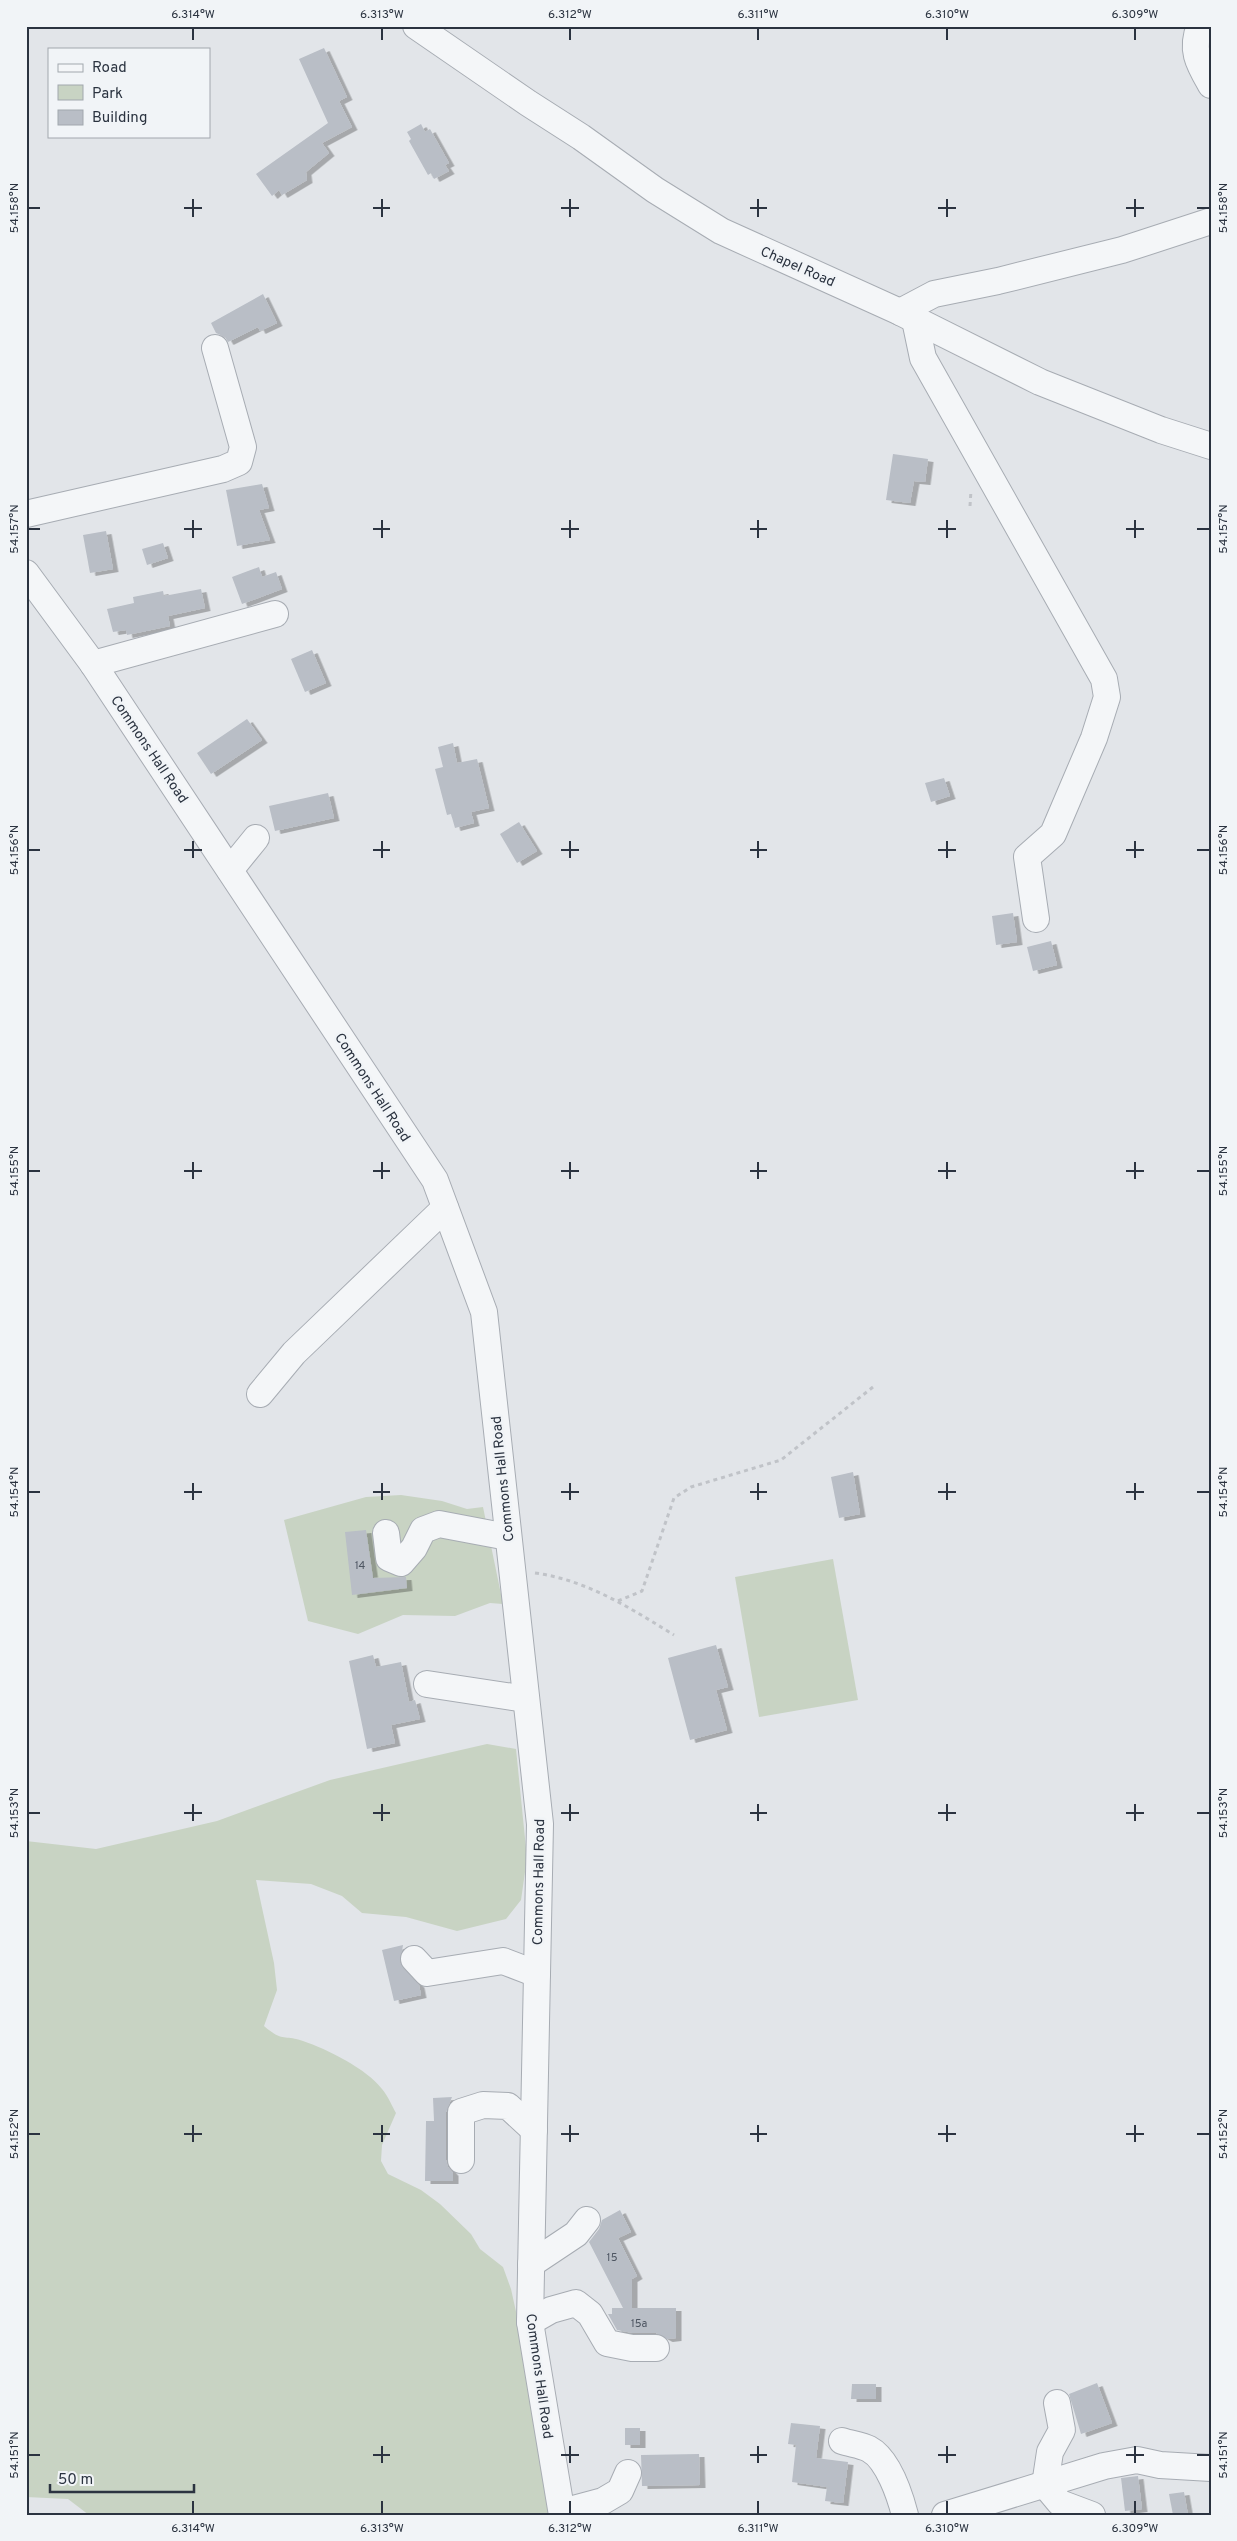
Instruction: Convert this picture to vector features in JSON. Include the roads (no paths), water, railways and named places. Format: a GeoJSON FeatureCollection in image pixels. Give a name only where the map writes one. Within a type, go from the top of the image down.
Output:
{"type":"FeatureCollection","features":[{"type":"Feature","properties":{"kind":"street","name":"Chapel Road"},"geometry":{"type":"LineString","coordinates":[[416,26],[528,104],[581,137],[655,190],[721,231],[907,316],[1040,382],[1161,430],[1211,446]]}},
{"type":"Feature","properties":{"kind":"street"},"geometry":{"type":"LineString","coordinates":[[1200,26],[1194,40],[1199,65],[1211,85]]}},
{"type":"Feature","properties":{"kind":"street"},"geometry":{"type":"LineString","coordinates":[[1036,919],[1027,857],[1053,834],[1094,738],[1107,697],[1104,679],[923,358],[907,316],[934,294],[998,281],[1122,250],[1211,221]]}},
{"type":"Feature","properties":{"kind":"street"},"geometry":{"type":"LineString","coordinates":[[26,514],[223,469],[239,462],[242,447],[215,348]]}},
{"type":"Feature","properties":{"kind":"street","name":"Commons Hall Road"},"geometry":{"type":"LineString","coordinates":[[26,573],[93,664],[434,1180],[484,1312],[540,1824],[530,2322],[562,2513]]}},
{"type":"Feature","properties":{"kind":"street"},"geometry":{"type":"LineString","coordinates":[[93,664],[274,614]]}},
{"type":"Feature","properties":{"kind":"street"},"geometry":{"type":"LineString","coordinates":[[230,870],[256,838]]}},
{"type":"Feature","properties":{"kind":"street"},"geometry":{"type":"LineString","coordinates":[[260,1394],[294,1353],[445,1208]]}},
{"type":"Feature","properties":{"kind":"street"},"geometry":{"type":"LineString","coordinates":[[386,1534],[388,1558],[401,1563],[414,1548],[423,1530],[439,1524],[508,1537]]}},
{"type":"Feature","properties":{"kind":"street"},"geometry":{"type":"LineString","coordinates":[[427,1684],[526,1699]]}},
{"type":"Feature","properties":{"kind":"street"},"geometry":{"type":"LineString","coordinates":[[414,1959],[427,1973],[503,1961],[537,1974]]}},
{"type":"Feature","properties":{"kind":"street"},"geometry":{"type":"LineString","coordinates":[[461,2160],[461,2112],[483,2106],[508,2106],[534,2130]]}},
{"type":"Feature","properties":{"kind":"street"},"geometry":{"type":"LineString","coordinates":[[531,2264],[576,2234],[587,2220]]}},
{"type":"Feature","properties":{"kind":"street"},"geometry":{"type":"LineString","coordinates":[[530,2322],[551,2310],[576,2304],[590,2314],[607,2343],[632,2348],[656,2348]]}},
{"type":"Feature","properties":{"kind":"street"},"geometry":{"type":"LineString","coordinates":[[1057,2403],[1062,2430],[1050,2452],[1045,2486],[1060,2504],[1092,2515]]}},
{"type":"Feature","properties":{"kind":"street"},"geometry":{"type":"LineString","coordinates":[[842,2441],[870,2450],[878,2456],[889,2472],[905,2515]]}},
{"type":"Feature","properties":{"kind":"street"},"geometry":{"type":"LineString","coordinates":[[945,2515],[1045,2486],[1104,2466],[1136,2460],[1160,2465],[1211,2468]]}},
{"type":"Feature","properties":{"kind":"street"},"geometry":{"type":"LineString","coordinates":[[562,2513],[603,2501],[620,2491],[628,2473]]}}]}
